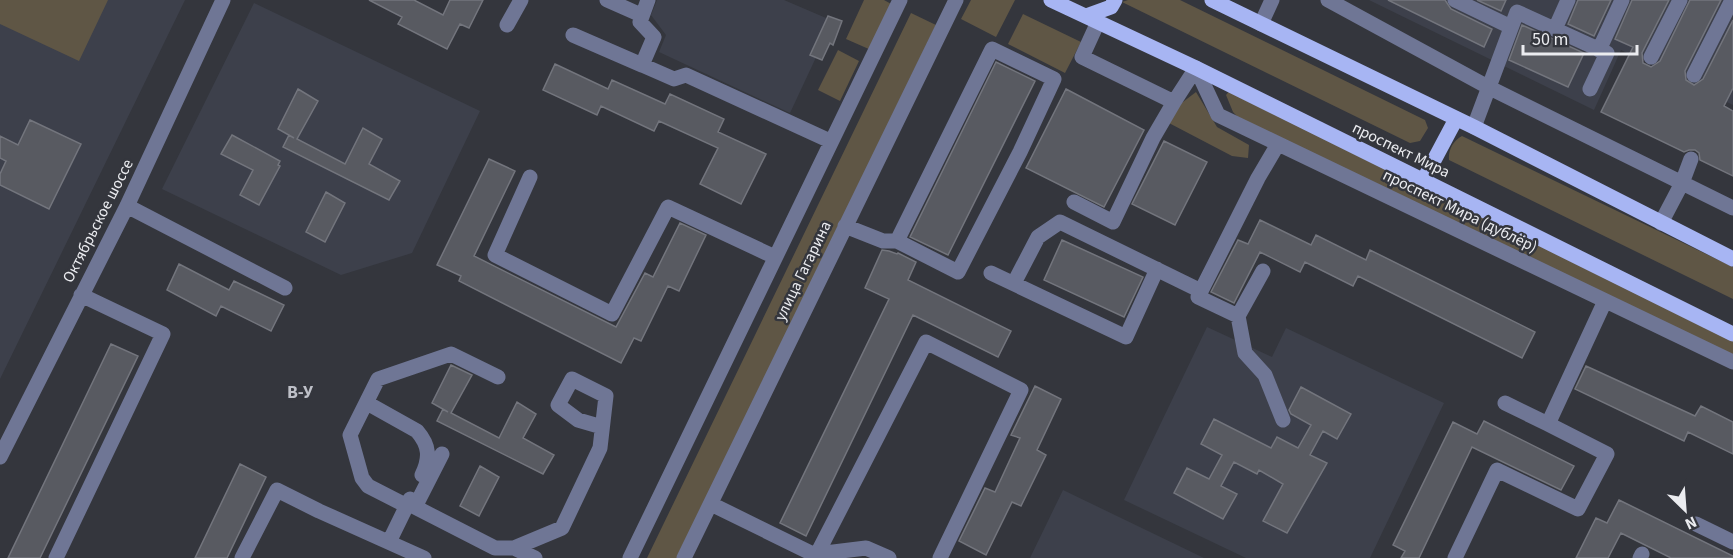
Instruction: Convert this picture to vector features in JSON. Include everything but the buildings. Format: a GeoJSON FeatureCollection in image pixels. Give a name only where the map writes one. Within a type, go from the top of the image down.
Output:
{"type":"FeatureCollection","features":[{"type":"Feature","properties":{"kind":"main road","name":"проспект Мира"},"geometry":{"type":"LineString","coordinates":[[1051,0],[1196,68],[1733,334]]}},
{"type":"Feature","properties":{"kind":"main road"},"geometry":{"type":"LineString","coordinates":[[1092,19],[1111,7],[1114,0]]}},
{"type":"Feature","properties":{"kind":"main road"},"geometry":{"type":"LineString","coordinates":[[1212,0],[1474,127],[1733,259]]}},
{"type":"Feature","properties":{"kind":"main road"},"geometry":{"type":"LineString","coordinates":[[1423,181],[1456,119]]}},
{"type":"Feature","properties":{"kind":"street","name":"Октябрьское шоссе"},"geometry":{"type":"LineString","coordinates":[[0,457],[4,437],[127,206],[223,0]]}},
{"type":"Feature","properties":{"kind":"street"},"geometry":{"type":"LineString","coordinates":[[507,25],[520,0]]}},
{"type":"Feature","properties":{"kind":"street"},"geometry":{"type":"LineString","coordinates":[[607,0],[641,15]]}},
{"type":"Feature","properties":{"kind":"street"},"geometry":{"type":"LineString","coordinates":[[642,65],[654,37],[640,22],[648,0]]}},
{"type":"Feature","properties":{"kind":"street","name":"улица Гагарина"},"geometry":{"type":"LineString","coordinates":[[631,557],[900,0]]}},
{"type":"Feature","properties":{"kind":"street","name":"улица Гагарина"},"geometry":{"type":"LineString","coordinates":[[684,558],[956,0]]}},
{"type":"Feature","properties":{"kind":"street"},"geometry":{"type":"LineString","coordinates":[[1261,24],[1272,0]]}},
{"type":"Feature","properties":{"kind":"street"},"geometry":{"type":"LineString","coordinates":[[1328,0],[1488,87],[1733,208]]}},
{"type":"Feature","properties":{"kind":"street"},"geometry":{"type":"LineString","coordinates":[[1455,0],[1511,27]]}},
{"type":"Feature","properties":{"kind":"street"},"geometry":{"type":"LineString","coordinates":[[1555,29],[1568,0]]}},
{"type":"Feature","properties":{"kind":"street"},"geometry":{"type":"LineString","coordinates":[[1599,50],[1622,0]]}},
{"type":"Feature","properties":{"kind":"street"},"geometry":{"type":"LineString","coordinates":[[1651,57],[1680,0]]}},
{"type":"Feature","properties":{"kind":"street"},"geometry":{"type":"LineString","coordinates":[[1695,75],[1732,0]]}},
{"type":"Feature","properties":{"kind":"street"},"geometry":{"type":"LineString","coordinates":[[1474,127],[1517,6],[1555,29],[1607,53],[1590,89]]}},
{"type":"Feature","properties":{"kind":"street"},"geometry":{"type":"LineString","coordinates":[[1092,19],[1082,57],[1174,102]]}},
{"type":"Feature","properties":{"kind":"street"},"geometry":{"type":"LineString","coordinates":[[573,35],[674,79],[686,75],[830,141]]}},
{"type":"Feature","properties":{"kind":"street"},"geometry":{"type":"LineString","coordinates":[[845,226],[883,241],[897,241],[958,272],[1020,152],[1054,79],[992,49],[897,241]]}},
{"type":"Feature","properties":{"kind":"street"},"geometry":{"type":"LineString","coordinates":[[1074,202],[1113,222],[1153,138],[1196,68]]}},
{"type":"Feature","properties":{"kind":"street","name":"проспект Мира (дублёр)"},"geometry":{"type":"LineString","coordinates":[[1196,68],[1218,115],[1733,362]]}},
{"type":"Feature","properties":{"kind":"street"},"geometry":{"type":"LineString","coordinates":[[1238,316],[1198,297],[1278,144]]}},
{"type":"Feature","properties":{"kind":"street"},"geometry":{"type":"LineString","coordinates":[[1661,223],[1682,183],[1691,159]]}},
{"type":"Feature","properties":{"kind":"street"},"geometry":{"type":"LineString","coordinates":[[530,177],[495,255],[612,314],[668,207],[775,257]]}},
{"type":"Feature","properties":{"kind":"street"},"geometry":{"type":"LineString","coordinates":[[127,206],[285,288]]}},
{"type":"Feature","properties":{"kind":"street"},"geometry":{"type":"LineString","coordinates":[[1014,283],[1038,237],[1060,222],[1201,291]]}},
{"type":"Feature","properties":{"kind":"street"},"geometry":{"type":"LineString","coordinates":[[991,273],[1125,337],[1157,269]]}},
{"type":"Feature","properties":{"kind":"street"},"geometry":{"type":"LineString","coordinates":[[1263,272],[1238,316],[1245,353],[1265,375],[1283,420]]}},
{"type":"Feature","properties":{"kind":"street"},"geometry":{"type":"LineString","coordinates":[[56,558],[163,334],[81,295]]}},
{"type":"Feature","properties":{"kind":"street"},"geometry":{"type":"LineString","coordinates":[[1548,424],[1605,301]]}},
{"type":"Feature","properties":{"kind":"street"},"geometry":{"type":"LineString","coordinates":[[818,557],[926,342],[1021,390],[940,558]]}},
{"type":"Feature","properties":{"kind":"street"},"geometry":{"type":"LineString","coordinates":[[406,506],[368,486],[362,478],[350,435],[378,380],[451,354],[498,377]]}},
{"type":"Feature","properties":{"kind":"street"},"geometry":{"type":"LineString","coordinates":[[367,403],[417,431],[429,450],[428,463],[389,542]]}},
{"type":"Feature","properties":{"kind":"street"},"geometry":{"type":"LineString","coordinates":[[1455,558],[1497,470],[1578,509],[1607,454],[1505,403]]}},
{"type":"Feature","properties":{"kind":"street"},"geometry":{"type":"LineString","coordinates":[[442,454],[415,507],[495,548],[514,548],[562,528],[600,448],[602,427]]}},
{"type":"Feature","properties":{"kind":"street"},"geometry":{"type":"LineString","coordinates":[[242,558],[277,490],[424,558]]}},
{"type":"Feature","properties":{"kind":"street"},"geometry":{"type":"LineString","coordinates":[[711,504],[818,557],[866,548],[890,558]]}},
{"type":"Feature","properties":{"kind":"street"},"geometry":{"type":"LineString","coordinates":[[1696,524],[1733,542]]}},
{"type":"Feature","properties":{"kind":"street"},"geometry":{"type":"LineString","coordinates":[[514,548],[535,558]]}},
{"type":"Feature","properties":{"kind":"shaded area"},"geometry":{"type":"Polygon","coordinates":[[[0,0],[185,0],[0,379],[0,0]]]}},
{"type":"Feature","properties":{"kind":"shaded area"},"geometry":{"type":"Polygon","coordinates":[[[0,0],[108,0],[79,61],[0,24],[0,0]]]}},
{"type":"Feature","properties":{"kind":"shaded area"},"geometry":{"type":"Polygon","coordinates":[[[657,0],[784,0],[833,21],[790,113],[659,52],[666,35],[651,15],[657,0]]]}},
{"type":"Feature","properties":{"kind":"shaded area"},"geometry":{"type":"Polygon","coordinates":[[[864,0],[884,0],[893,5],[871,50],[846,39],[864,0]]]}},
{"type":"Feature","properties":{"kind":"shaded area"},"geometry":{"type":"Polygon","coordinates":[[[971,0],[1015,0],[996,37],[961,19],[971,0]]]}},
{"type":"Feature","properties":{"kind":"shaded area"},"geometry":{"type":"Polygon","coordinates":[[[1180,0],[1425,120],[1428,128],[1420,141],[1410,143],[1122,2],[1180,0]]]}},
{"type":"Feature","properties":{"kind":"shaded area"},"geometry":{"type":"Polygon","coordinates":[[[1369,0],[1733,0],[1733,105],[1621,50],[1594,110],[1369,0]]]}},
{"type":"Feature","properties":{"kind":"shaded area"},"geometry":{"type":"Polygon","coordinates":[[[254,3],[480,111],[412,253],[341,275],[162,189],[254,3]]]}},
{"type":"Feature","properties":{"kind":"shaded area"},"geometry":{"type":"Polygon","coordinates":[[[911,13],[936,25],[678,558],[647,558],[911,13]]]}},
{"type":"Feature","properties":{"kind":"shaded area"},"geometry":{"type":"Polygon","coordinates":[[[1023,14],[1081,42],[1065,73],[1008,44],[1023,14]]]}},
{"type":"Feature","properties":{"kind":"shaded area"},"geometry":{"type":"Polygon","coordinates":[[[838,50],[859,61],[840,101],[818,90],[838,50]]]}},
{"type":"Feature","properties":{"kind":"shaded area"},"geometry":{"type":"Polygon","coordinates":[[[1231,89],[1733,337],[1733,357],[1248,128],[1233,112],[1226,95],[1231,89]]]}},
{"type":"Feature","properties":{"kind":"shaded area"},"geometry":{"type":"Polygon","coordinates":[[[1196,92],[1217,127],[1249,145],[1248,158],[1232,156],[1167,122],[1175,108],[1196,92]]]}},
{"type":"Feature","properties":{"kind":"shaded area"},"geometry":{"type":"Polygon","coordinates":[[[1462,136],[1733,267],[1733,299],[1449,160],[1452,146],[1462,136]]]}},
{"type":"Feature","properties":{"kind":"shaded area"},"geometry":{"type":"Polygon","coordinates":[[[1207,327],[1272,357],[1286,328],[1444,403],[1370,558],[1246,558],[1124,500],[1207,327]]]}},
{"type":"Feature","properties":{"kind":"shaded area"},"geometry":{"type":"Polygon","coordinates":[[[1063,490],[1204,558],[1030,558],[1063,490]]]}},
{"type":"Feature","properties":{"kind":"district","name":"В-У"},"geometry":{"type":"Point","coordinates":[300,392]}}]}
